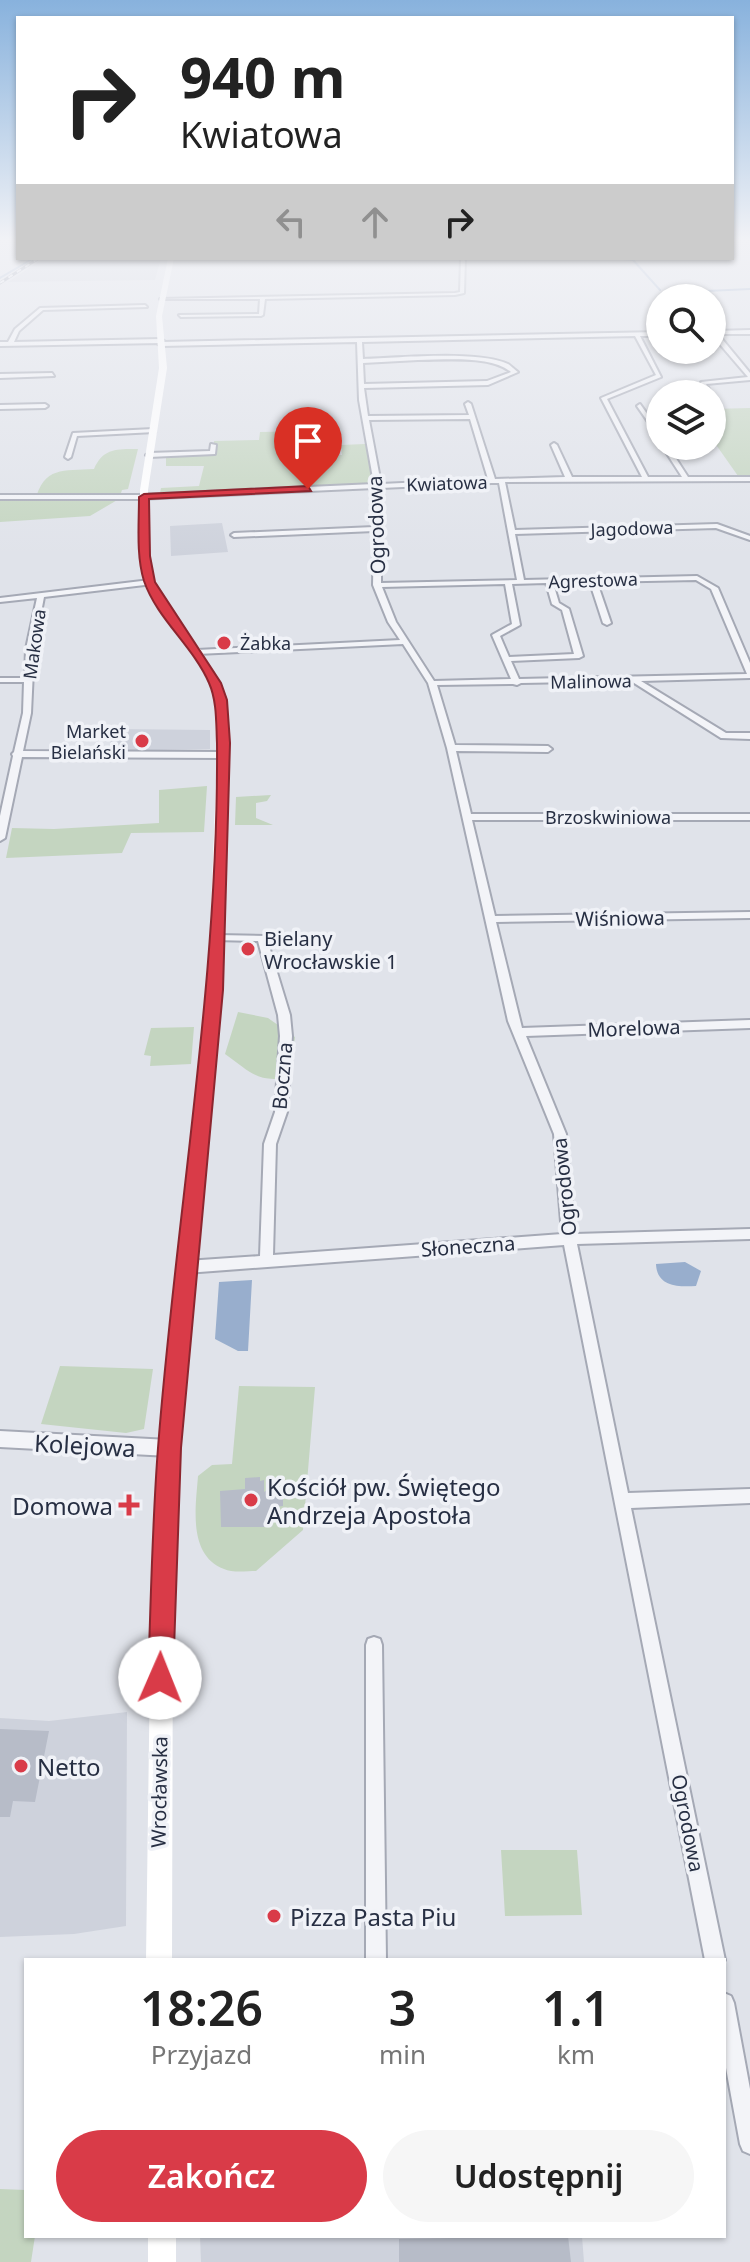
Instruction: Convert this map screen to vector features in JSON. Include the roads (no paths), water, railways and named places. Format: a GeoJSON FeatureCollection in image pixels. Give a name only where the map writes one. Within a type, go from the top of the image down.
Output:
{"type":"FeatureCollection","features":[{"type":"Feature","properties":{"kind":"main road","name":"Wrocławska"},"geometry":{"type":"LineString","coordinates":[[159,1958],[162,1594],[169,1448],[214,1005],[223,755],[220,700],[215,683],[197,652],[169,616],[150,582],[145,556],[144,497],[163,368],[161,346]]}},
{"type":"Feature","properties":{"kind":"main road"},"geometry":{"type":"LineString","coordinates":[[162,2238],[162,2262]]}},
{"type":"Feature","properties":{"kind":"street","name":"Ogrodowa"},"geometry":{"type":"LineString","coordinates":[[360,346],[361,386],[378,486],[377,585],[404,642],[432,683],[451,748],[489,919],[519,1032],[560,1134],[569,1239],[715,1958]]}},
{"type":"Feature","properties":{"kind":"street"},"geometry":{"type":"LineString","coordinates":[[643,346],[659,376],[604,398],[647,481]]}},
{"type":"Feature","properties":{"kind":"street"},"geometry":{"type":"LineString","coordinates":[[726,348],[750,377]]}},
{"type":"Feature","properties":{"kind":"street"},"geometry":{"type":"LineString","coordinates":[[361,361],[482,359],[510,366],[515,372],[488,383],[361,386]]}},
{"type":"Feature","properties":{"kind":"street"},"geometry":{"type":"LineString","coordinates":[[0,376],[52,375]]}},
{"type":"Feature","properties":{"kind":"street"},"geometry":{"type":"LineString","coordinates":[[726,380],[750,377]]}},
{"type":"Feature","properties":{"kind":"street"},"geometry":{"type":"LineString","coordinates":[[468,404],[492,481]]}},
{"type":"Feature","properties":{"kind":"street"},"geometry":{"type":"LineString","coordinates":[[0,407],[45,406]]}},
{"type":"Feature","properties":{"kind":"street"},"geometry":{"type":"LineString","coordinates":[[640,406],[646,415]]}},
{"type":"Feature","properties":{"kind":"street"},"geometry":{"type":"LineString","coordinates":[[366,418],[471,417]]}},
{"type":"Feature","properties":{"kind":"street"},"geometry":{"type":"LineString","coordinates":[[68,457],[75,434],[153,431]]}},
{"type":"Feature","properties":{"kind":"street"},"geometry":{"type":"LineString","coordinates":[[149,455],[213,453],[213,445]]}},
{"type":"Feature","properties":{"kind":"street"},"geometry":{"type":"LineString","coordinates":[[554,445],[570,480]]}},
{"type":"Feature","properties":{"kind":"street"},"geometry":{"type":"LineString","coordinates":[[674,460],[687,480]]}},
{"type":"Feature","properties":{"kind":"street","name":"Kwiatowa"},"geometry":{"type":"LineString","coordinates":[[0,497],[144,497],[492,481],[750,479]]}},
{"type":"Feature","properties":{"kind":"street"},"geometry":{"type":"LineString","coordinates":[[502,481],[521,583]]}},
{"type":"Feature","properties":{"kind":"street","name":"Jagodowa"},"geometry":{"type":"LineString","coordinates":[[512,532],[717,526],[750,538]]}},
{"type":"Feature","properties":{"kind":"street"},"geometry":{"type":"LineString","coordinates":[[234,535],[376,529]]}},
{"type":"Feature","properties":{"kind":"street","name":"Agrestowa"},"geometry":{"type":"LineString","coordinates":[[377,585],[697,578],[714,588],[750,674]]}},
{"type":"Feature","properties":{"kind":"street"},"geometry":{"type":"LineString","coordinates":[[593,580],[607,623]]}},
{"type":"Feature","properties":{"kind":"street","name":"Makowa"},"geometry":{"type":"LineString","coordinates":[[0,838],[27,713],[30,649],[41,595],[150,582]]}},
{"type":"Feature","properties":{"kind":"street"},"geometry":{"type":"LineString","coordinates":[[507,659],[579,656],[565,609],[556,604],[549,582]]}},
{"type":"Feature","properties":{"kind":"street"},"geometry":{"type":"LineString","coordinates":[[508,583],[516,625],[496,635],[517,683]]}},
{"type":"Feature","properties":{"kind":"street"},"geometry":{"type":"LineString","coordinates":[[0,600],[41,595]]}},
{"type":"Feature","properties":{"kind":"street"},"geometry":{"type":"LineString","coordinates":[[197,652],[404,642]]}},
{"type":"Feature","properties":{"kind":"street","name":"Malinowa"},"geometry":{"type":"LineString","coordinates":[[432,683],[634,680],[750,674]]}},
{"type":"Feature","properties":{"kind":"street"},"geometry":{"type":"LineString","coordinates":[[0,680],[27,680]]}},
{"type":"Feature","properties":{"kind":"street"},"geometry":{"type":"LineString","coordinates":[[634,680],[724,736],[750,736]]}},
{"type":"Feature","properties":{"kind":"street"},"geometry":{"type":"LineString","coordinates":[[451,748],[548,749]]}},
{"type":"Feature","properties":{"kind":"street"},"geometry":{"type":"LineString","coordinates":[[16,754],[223,755]]}},
{"type":"Feature","properties":{"kind":"street","name":"Brzoskwiniowa"},"geometry":{"type":"LineString","coordinates":[[466,817],[750,817]]}},
{"type":"Feature","properties":{"kind":"street","name":"Wiśniowa"},"geometry":{"type":"LineString","coordinates":[[489,919],[750,915]]}},
{"type":"Feature","properties":{"kind":"street","name":"Boczna"},"geometry":{"type":"LineString","coordinates":[[218,938],[262,938],[284,1015],[286,1036],[281,1112],[270,1144],[266,1262]]}},
{"type":"Feature","properties":{"kind":"street","name":"Morelowa"},"geometry":{"type":"LineString","coordinates":[[519,1032],[750,1024]]}},
{"type":"Feature","properties":{"kind":"street","name":"Słoneczna"},"geometry":{"type":"LineString","coordinates":[[186,1267],[569,1239],[750,1234]]}},
{"type":"Feature","properties":{"kind":"street","name":"Kolejowa"},"geometry":{"type":"LineString","coordinates":[[0,1439],[169,1448]]}},
{"type":"Feature","properties":{"kind":"street"},"geometry":{"type":"LineString","coordinates":[[622,1501],[750,1496]]}},
{"type":"Feature","properties":{"kind":"street"},"geometry":{"type":"LineString","coordinates":[[374,1645],[376,1958]]}},
{"type":"Feature","properties":{"kind":"street"},"geometry":{"type":"LineString","coordinates":[[726,2023],[731,2072],[750,2144]]}},
{"type":"Feature","properties":{"kind":"water"},"geometry":{"type":"Polygon","coordinates":[[[685,1262],[701,1271],[696,1286],[670,1284],[657,1272],[656,1264],[685,1262]]]}},
{"type":"Feature","properties":{"kind":"water"},"geometry":{"type":"Polygon","coordinates":[[[252,1280],[248,1351],[238,1351],[215,1339],[219,1282],[252,1280]]]}},
{"type":"Feature","properties":{"kind":"place","name":"Żabka"},"geometry":{"type":"Point","coordinates":[224,643]}},
{"type":"Feature","properties":{"kind":"place","name":"Market Bielański"},"geometry":{"type":"Point","coordinates":[142,741]}},
{"type":"Feature","properties":{"kind":"place","name":"Bielany Wrocławskie 1"},"geometry":{"type":"Point","coordinates":[248,949]}},
{"type":"Feature","properties":{"kind":"place","name":"Kościół pw. Świętego Andrzeja Apostoła"},"geometry":{"type":"Point","coordinates":[251,1500]}},
{"type":"Feature","properties":{"kind":"place","name":"Domowa"},"geometry":{"type":"Point","coordinates":[129,1505]}},
{"type":"Feature","properties":{"kind":"place","name":"Netto"},"geometry":{"type":"Point","coordinates":[21,1766]}},
{"type":"Feature","properties":{"kind":"place","name":"Pizza Pasta Piu"},"geometry":{"type":"Point","coordinates":[274,1916]}}]}
